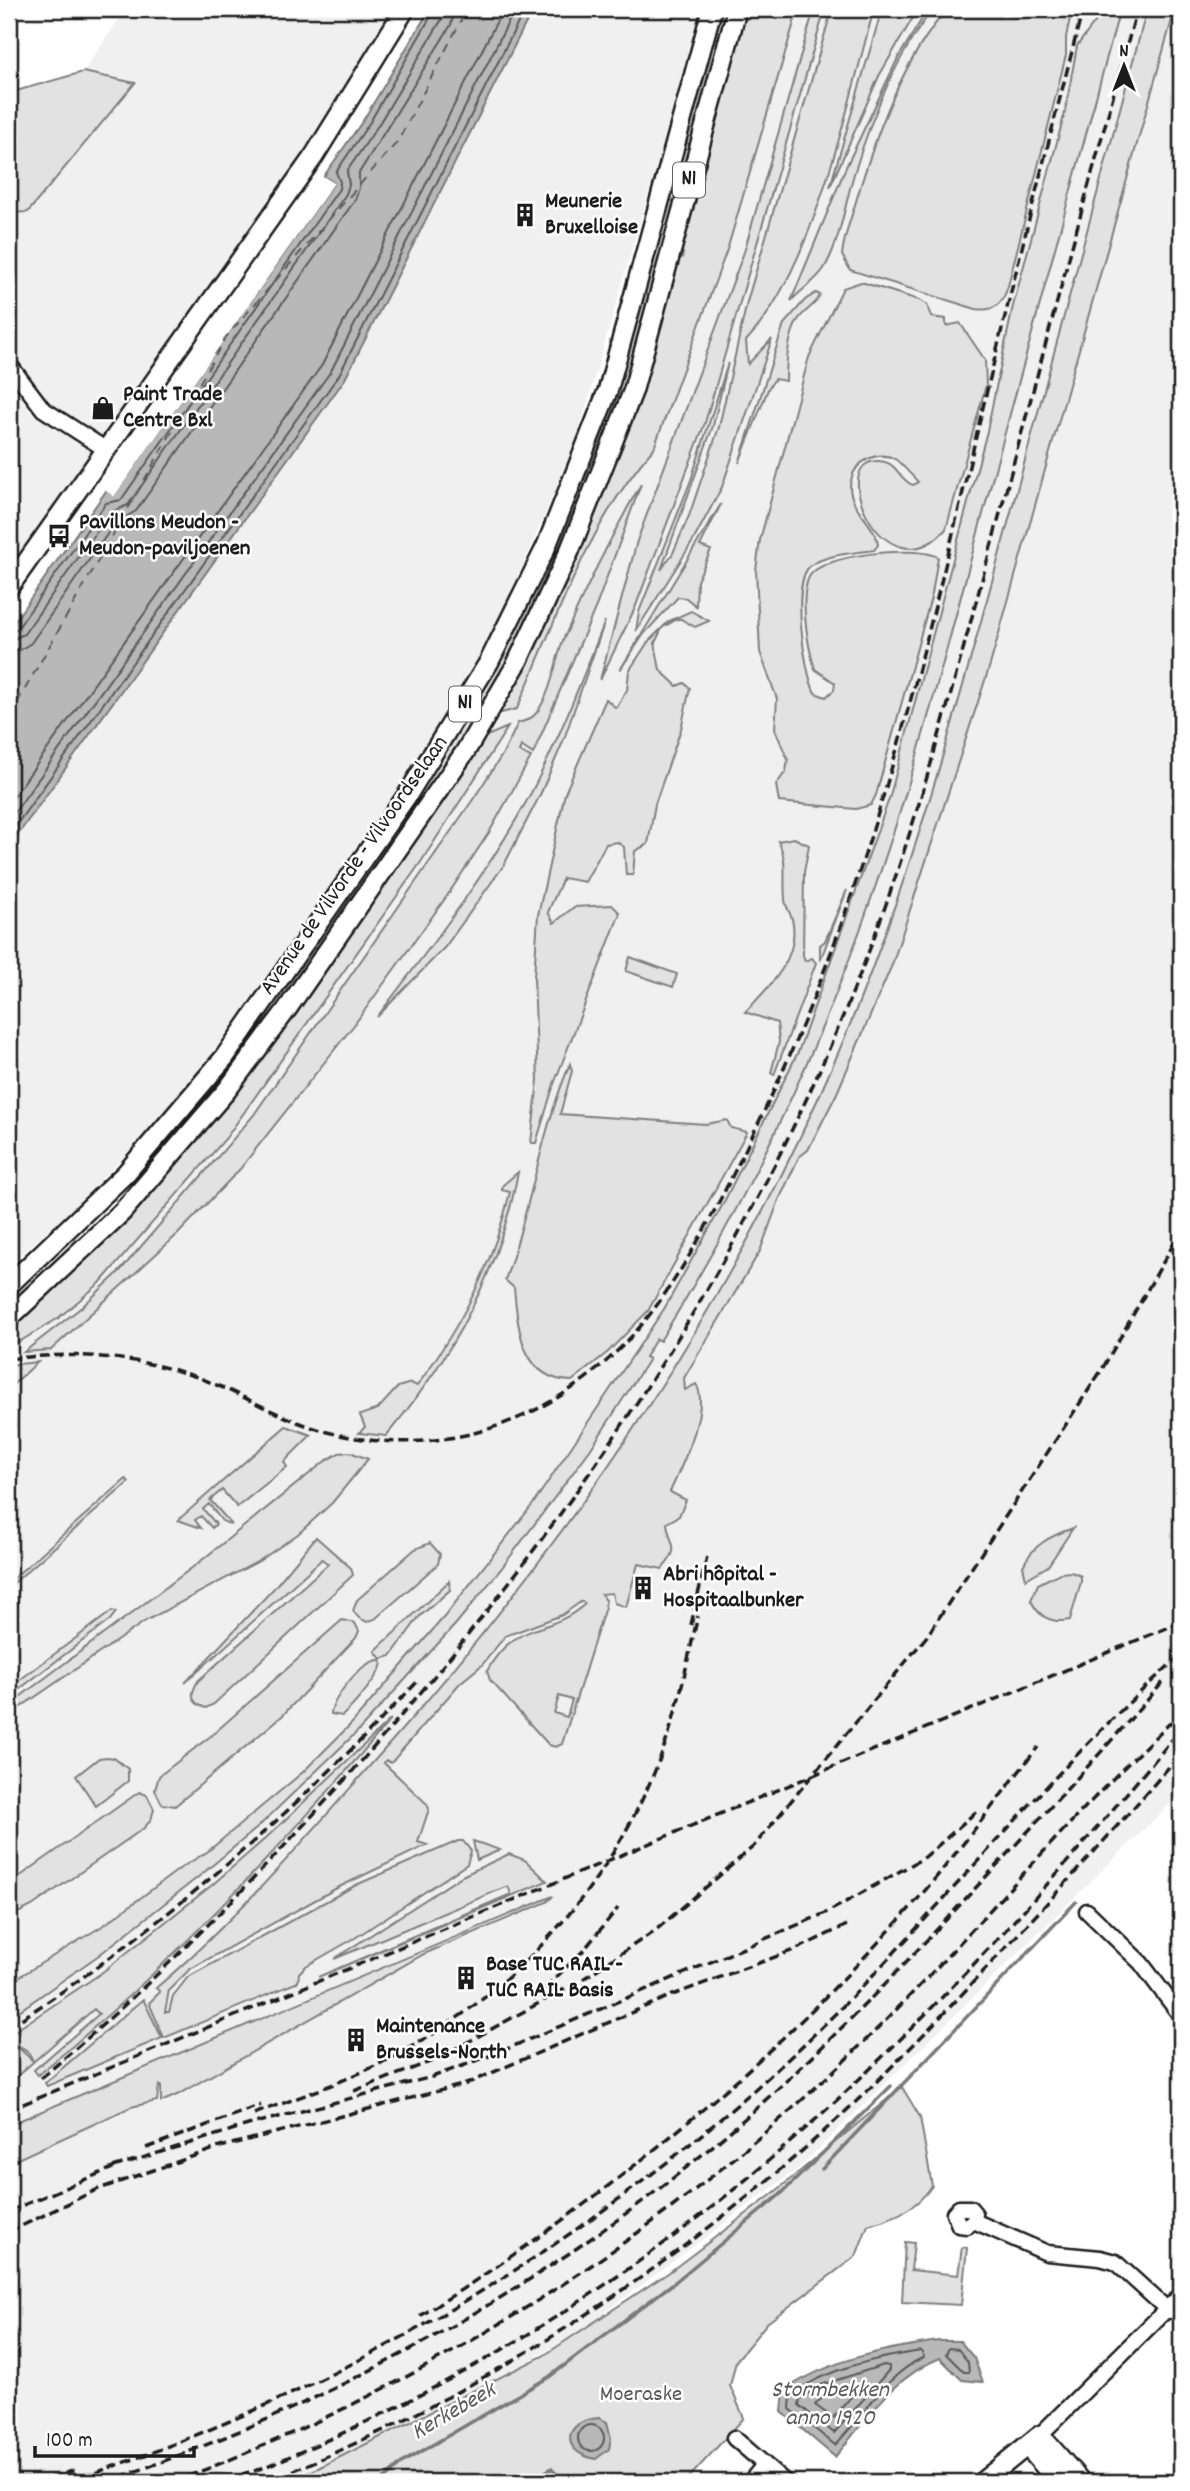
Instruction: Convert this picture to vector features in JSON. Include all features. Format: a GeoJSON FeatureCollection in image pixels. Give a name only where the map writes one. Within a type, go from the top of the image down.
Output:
{"type":"FeatureCollection","features":[{"type":"Feature","properties":{"kind":"main road"},"geometry":{"type":"LineString","coordinates":[[9,587],[314,156],[405,9]]}},
{"type":"Feature","properties":{"kind":"main road","name":"Avenue de Vilvorde - Vilvoordselaan"},"geometry":{"type":"LineString","coordinates":[[9,1285],[82,1218],[133,1165],[224,1058],[414,785],[489,662],[547,547],[608,390],[712,9]]}},
{"type":"Feature","properties":{"kind":"main road","name":"Avenue de Vilvorde - Vilvoordselaan"},"geometry":{"type":"LineString","coordinates":[[9,1318],[122,1212],[233,1082],[465,752],[516,665],[570,550],[633,391],[737,9]]}},
{"type":"Feature","properties":{"kind":"main road"},"geometry":{"type":"LineString","coordinates":[[982,2482],[1034,2440]]}},
{"type":"Feature","properties":{"kind":"main road"},"geometry":{"type":"LineString","coordinates":[[1034,2440],[1058,2482]]}},
{"type":"Feature","properties":{"kind":"main road"},"geometry":{"type":"LineString","coordinates":[[1034,2440],[1081,2482]]}},
{"type":"Feature","properties":{"kind":"street"},"geometry":{"type":"LineString","coordinates":[[9,364],[43,410],[105,449]]}},
{"type":"Feature","properties":{"kind":"street"},"geometry":{"type":"LineString","coordinates":[[1087,1911],[1141,1963],[1181,2016]]}},
{"type":"Feature","properties":{"kind":"street"},"geometry":{"type":"LineString","coordinates":[[974,2221],[1047,2253],[1115,2262],[1169,2311]]}},
{"type":"Feature","properties":{"kind":"street"},"geometry":{"type":"LineString","coordinates":[[1034,2440],[1169,2311],[1181,2295]]}},
{"type":"Feature","properties":{"kind":"street"},"geometry":{"type":"LineString","coordinates":[[734,2438],[785,2482]]}},
{"type":"Feature","properties":{"kind":"street"},"geometry":{"type":"LineString","coordinates":[[750,2482],[764,2465]]}},
{"type":"Feature","properties":{"kind":"shaded area"},"geometry":{"type":"Polygon","coordinates":[[[123,9],[397,9],[342,107],[9,575],[9,213],[28,211],[111,76],[83,72],[120,18],[123,9]]]}},
{"type":"Feature","properties":{"kind":"shaded area"},"geometry":{"type":"Polygon","coordinates":[[[533,9],[702,9],[574,448],[471,684],[303,938],[197,1080],[77,1205],[9,1265],[9,847],[345,379],[533,9]]]}},
{"type":"Feature","properties":{"kind":"shaded area"},"geometry":{"type":"Polygon","coordinates":[[[798,9],[1181,9],[1181,1793],[800,2167],[580,2331],[452,2406],[290,2482],[9,2482],[9,1325],[139,1202],[225,1106],[541,649],[606,513],[639,464],[654,448],[728,247],[798,9]]]}},
{"type":"Feature","properties":{"kind":"green space"},"geometry":{"type":"Polygon","coordinates":[[[717,9],[731,9],[692,143],[687,144],[683,143],[717,9]]]}},
{"type":"Feature","properties":{"kind":"green space"},"geometry":{"type":"Polygon","coordinates":[[[744,9],[798,9],[728,247],[654,448],[631,477],[592,540],[517,709],[501,713],[498,709],[590,522],[628,426],[678,258],[682,258],[683,253],[680,252],[744,9]]]}},
{"type":"Feature","properties":{"kind":"green space"},"geometry":{"type":"Polygon","coordinates":[[[814,9],[825,9],[705,423],[635,608],[600,680],[637,541],[744,252],[814,9]]]}},
{"type":"Feature","properties":{"kind":"green space"},"geometry":{"type":"Polygon","coordinates":[[[832,9],[874,9],[840,137],[809,230],[791,272],[770,310],[746,341],[748,364],[772,339],[722,487],[693,541],[636,631],[639,612],[691,480],[728,363],[713,426],[661,570],[673,553],[689,516],[719,427],[747,302],[832,9]]]}},
{"type":"Feature","properties":{"kind":"green space"},"geometry":{"type":"Polygon","coordinates":[[[882,9],[918,9],[879,76],[830,187],[882,9]]]}},
{"type":"Feature","properties":{"kind":"green space"},"geometry":{"type":"Polygon","coordinates":[[[928,9],[933,9],[908,46],[868,131],[830,257],[818,277],[791,301],[846,167],[898,58],[928,9]]]}},
{"type":"Feature","properties":{"kind":"green space"},"geometry":{"type":"Polygon","coordinates":[[[947,9],[1072,9],[1066,37],[1066,55],[1008,286],[1001,302],[993,308],[983,310],[850,270],[842,255],[846,233],[882,123],[917,51],[947,9]]]}},
{"type":"Feature","properties":{"kind":"green space"},"geometry":{"type":"Polygon","coordinates":[[[1105,9],[1120,9],[903,803],[828,1014],[778,1126],[722,1235],[692,1289],[660,1341],[656,1339],[645,1357],[649,1359],[590,1450],[456,1624],[360,1729],[257,1828],[99,1955],[9,2018],[9,1983],[104,1925],[182,1867],[207,1852],[303,1772],[353,1722],[444,1617],[533,1504],[664,1309],[723,1204],[798,1052],[890,796],[987,431],[1013,306],[1065,112],[1077,46],[1105,9]]]}},
{"type":"Feature","properties":{"kind":"green space"},"geometry":{"type":"Polygon","coordinates":[[[1147,9],[1175,9],[990,665],[892,965],[837,1093],[808,1150],[799,1157],[779,1200],[760,1251],[684,1378],[685,1390],[696,1384],[700,1395],[700,1408],[687,1454],[670,1492],[686,1500],[679,1516],[667,1523],[673,1546],[672,1555],[662,1569],[638,1564],[626,1607],[614,1603],[612,1593],[601,1594],[606,1600],[605,1607],[562,1744],[556,1747],[549,1745],[490,1680],[487,1671],[509,1643],[571,1614],[585,1604],[582,1601],[562,1615],[505,1636],[482,1665],[460,1683],[391,1763],[386,1760],[384,1763],[427,1804],[429,1809],[418,1842],[427,1845],[337,1888],[190,1969],[169,1990],[165,2012],[169,2012],[173,1996],[188,1977],[356,1885],[458,1841],[463,1841],[471,1851],[467,1864],[355,1938],[306,1966],[299,1973],[298,1982],[164,2038],[149,2003],[160,1992],[156,1988],[218,1931],[306,1838],[458,1664],[523,1583],[643,1414],[698,1327],[749,1237],[796,1145],[865,987],[912,856],[990,590],[1147,9]],[[559,1696],[554,1713],[567,1717],[572,1700],[559,1696]]]}},
{"type":"Feature","properties":{"kind":"green space"},"geometry":{"type":"Polygon","coordinates":[[[83,72],[135,83],[28,212],[9,213],[9,93],[83,72]]]}},
{"type":"Feature","properties":{"kind":"green space"},"geometry":{"type":"Polygon","coordinates":[[[669,199],[676,203],[618,417],[525,632],[456,753],[296,988],[230,1073],[225,1069],[514,626],[669,199]]]}},
{"type":"Feature","properties":{"kind":"green space"},"geometry":{"type":"Polygon","coordinates":[[[861,282],[919,300],[927,305],[931,317],[946,319],[946,326],[960,323],[985,360],[986,385],[946,529],[922,546],[900,547],[882,535],[868,517],[859,496],[859,477],[867,464],[885,462],[893,466],[909,483],[913,485],[918,482],[895,459],[882,456],[868,459],[853,473],[850,489],[856,506],[872,529],[878,545],[874,550],[816,562],[804,575],[800,608],[807,667],[815,693],[826,697],[834,690],[835,683],[815,669],[812,660],[805,609],[809,577],[817,569],[831,562],[849,557],[911,552],[938,557],[932,594],[876,795],[871,805],[856,809],[779,802],[776,785],[786,771],[788,760],[775,729],[777,699],[760,652],[756,570],[760,540],[809,357],[843,288],[861,282]]]}},
{"type":"Feature","properties":{"kind":"green space"},"geometry":{"type":"Polygon","coordinates":[[[816,293],[820,295],[818,299],[801,316],[792,334],[786,381],[775,379],[769,387],[739,463],[784,324],[805,300],[816,293]]]}},
{"type":"Feature","properties":{"kind":"green space"},"geometry":{"type":"Polygon","coordinates":[[[641,484],[597,604],[533,754],[521,746],[519,752],[531,757],[490,831],[447,896],[354,1025],[240,1169],[178,1234],[51,1350],[24,1352],[83,1306],[120,1271],[253,1116],[474,798],[504,752],[518,723],[532,717],[540,708],[573,618],[641,484]]]}},
{"type":"Feature","properties":{"kind":"green space"},"geometry":{"type":"Polygon","coordinates":[[[721,504],[700,546],[711,550],[697,581],[696,606],[686,598],[678,597],[644,634],[620,670],[721,504]]]}},
{"type":"Feature","properties":{"kind":"green space"},"geometry":{"type":"Polygon","coordinates":[[[691,611],[709,621],[695,627],[679,618],[662,628],[669,621],[691,611]]]}},
{"type":"Feature","properties":{"kind":"green space"},"geometry":{"type":"Polygon","coordinates":[[[605,621],[563,742],[540,795],[504,865],[445,947],[377,1017],[458,908],[514,823],[552,751],[605,621]]]}},
{"type":"Feature","properties":{"kind":"green space"},"geometry":{"type":"Polygon","coordinates":[[[662,628],[655,643],[660,670],[677,686],[684,683],[690,688],[681,729],[655,804],[648,844],[635,851],[633,875],[626,875],[624,847],[617,842],[606,844],[585,882],[563,878],[548,912],[554,923],[574,907],[612,905],[620,913],[554,1084],[536,1143],[531,1143],[538,1080],[534,978],[538,915],[565,793],[606,699],[616,708],[627,690],[629,671],[648,642],[662,628]]]}},
{"type":"Feature","properties":{"kind":"green space"},"geometry":{"type":"Polygon","coordinates":[[[508,727],[421,862],[226,1138],[100,1283],[57,1319],[9,1348],[9,1325],[160,1180],[239,1087],[482,738],[508,727]]]}},
{"type":"Feature","properties":{"kind":"green space"},"geometry":{"type":"Polygon","coordinates":[[[794,838],[809,845],[804,872],[803,955],[805,961],[812,958],[816,963],[774,1075],[771,1073],[779,1042],[777,1023],[745,1012],[781,971],[792,946],[794,933],[785,902],[784,862],[778,841],[794,838]]]}},
{"type":"Feature","properties":{"kind":"green space"},"geometry":{"type":"Polygon","coordinates":[[[847,890],[820,961],[820,945],[825,941],[847,890]]]}},
{"type":"Feature","properties":{"kind":"green space"},"geometry":{"type":"Polygon","coordinates":[[[630,957],[677,974],[673,987],[626,971],[630,957]]]}},
{"type":"Feature","properties":{"kind":"green space"},"geometry":{"type":"Polygon","coordinates":[[[570,1064],[572,1071],[560,1114],[706,1124],[727,1120],[731,1128],[747,1132],[648,1311],[608,1352],[572,1381],[542,1372],[532,1362],[521,1335],[514,1288],[505,1280],[551,1117],[570,1064]]]}},
{"type":"Feature","properties":{"kind":"green space"},"geometry":{"type":"Polygon","coordinates":[[[518,1172],[499,1245],[470,1313],[452,1345],[410,1407],[386,1436],[359,1433],[365,1427],[360,1415],[378,1409],[398,1387],[411,1383],[417,1386],[448,1340],[474,1294],[494,1246],[510,1192],[502,1190],[503,1185],[518,1172]]]}},
{"type":"Feature","properties":{"kind":"green space"},"geometry":{"type":"Polygon","coordinates":[[[38,1362],[9,1388],[9,1365],[38,1362]]]}},
{"type":"Feature","properties":{"kind":"green space"},"geometry":{"type":"Polygon","coordinates":[[[286,1426],[311,1435],[284,1462],[287,1467],[237,1507],[222,1490],[210,1500],[232,1525],[222,1521],[209,1504],[203,1509],[216,1524],[212,1528],[201,1516],[195,1520],[201,1528],[178,1520],[286,1426]]]}},
{"type":"Feature","properties":{"kind":"green space"},"geometry":{"type":"Polygon","coordinates":[[[350,1452],[368,1459],[332,1503],[298,1534],[259,1561],[147,1620],[9,1715],[9,1705],[197,1564],[324,1462],[339,1453],[350,1452]]]}},
{"type":"Feature","properties":{"kind":"green space"},"geometry":{"type":"Polygon","coordinates":[[[126,1479],[129,1482],[9,1587],[9,1582],[126,1479]]]}},
{"type":"Feature","properties":{"kind":"green space"},"geometry":{"type":"Polygon","coordinates":[[[1073,1528],[1048,1566],[1026,1579],[1023,1566],[1037,1546],[1073,1528]]]}},
{"type":"Feature","properties":{"kind":"green space"},"geometry":{"type":"Polygon","coordinates":[[[316,1537],[351,1568],[353,1575],[214,1704],[206,1708],[197,1704],[193,1694],[198,1681],[328,1564],[322,1559],[185,1683],[274,1588],[316,1537]]]}},
{"type":"Feature","properties":{"kind":"green space"},"geometry":{"type":"Polygon","coordinates":[[[430,1543],[440,1554],[438,1564],[375,1619],[367,1622],[359,1618],[353,1611],[357,1600],[415,1549],[430,1543]]]}},
{"type":"Feature","properties":{"kind":"green space"},"geometry":{"type":"Polygon","coordinates":[[[1071,1572],[1081,1576],[1081,1582],[1070,1620],[1046,1618],[1031,1600],[1038,1584],[1060,1573],[1071,1572]]]}},
{"type":"Feature","properties":{"kind":"green space"},"geometry":{"type":"Polygon","coordinates":[[[449,1581],[450,1590],[419,1617],[391,1656],[381,1659],[375,1651],[449,1581]]]}},
{"type":"Feature","properties":{"kind":"green space"},"geometry":{"type":"Polygon","coordinates":[[[112,1611],[116,1612],[110,1620],[9,1697],[9,1688],[112,1611]]]}},
{"type":"Feature","properties":{"kind":"green space"},"geometry":{"type":"Polygon","coordinates":[[[342,1620],[355,1623],[359,1631],[356,1638],[282,1716],[175,1806],[162,1804],[155,1790],[159,1776],[212,1735],[342,1620]]]}},
{"type":"Feature","properties":{"kind":"green space"},"geometry":{"type":"Polygon","coordinates":[[[379,1660],[382,1663],[377,1675],[352,1706],[342,1716],[331,1714],[336,1700],[348,1682],[364,1667],[379,1660]]]}},
{"type":"Feature","properties":{"kind":"green space"},"geometry":{"type":"Polygon","coordinates":[[[391,1719],[266,1860],[133,1993],[38,2075],[34,2070],[99,2014],[94,2009],[9,2083],[9,2047],[20,2049],[33,2061],[24,2049],[9,2046],[9,2035],[100,1974],[212,1885],[266,1838],[391,1719]]]}},
{"type":"Feature","properties":{"kind":"green space"},"geometry":{"type":"Polygon","coordinates":[[[99,1758],[114,1758],[128,1769],[128,1781],[96,1806],[76,1776],[99,1758]]]}},
{"type":"Feature","properties":{"kind":"green space"},"geometry":{"type":"Polygon","coordinates":[[[139,1792],[147,1795],[154,1809],[151,1820],[144,1828],[32,1906],[20,1912],[9,1912],[9,1884],[139,1792]]]}},
{"type":"Feature","properties":{"kind":"green space"},"geometry":{"type":"Polygon","coordinates":[[[473,1841],[500,1850],[477,1860],[473,1841]]]}},
{"type":"Feature","properties":{"kind":"green space"},"geometry":{"type":"Polygon","coordinates":[[[509,1854],[525,1860],[547,1881],[318,1977],[511,1894],[508,1886],[334,1959],[462,1876],[509,1854]]]}},
{"type":"Feature","properties":{"kind":"green space"},"geometry":{"type":"Polygon","coordinates":[[[553,1896],[547,1902],[424,1954],[177,2095],[161,2102],[159,2085],[157,2101],[131,2107],[9,2163],[9,2125],[553,1896]]]}},
{"type":"Feature","properties":{"kind":"green space"},"geometry":{"type":"Polygon","coordinates":[[[143,1999],[162,2038],[47,2086],[45,2083],[143,1999]]]}},
{"type":"Feature","properties":{"kind":"green space","name":"Moeraske"},"geometry":{"type":"Polygon","coordinates":[[[902,2087],[920,2117],[932,2186],[919,2201],[904,2211],[868,2225],[856,2256],[767,2323],[736,2361],[730,2386],[744,2418],[685,2482],[563,2482],[552,2467],[527,2482],[290,2482],[543,2356],[668,2273],[770,2196],[902,2087]]]}},
{"type":"Feature","properties":{"kind":"green space"},"geometry":{"type":"Polygon","coordinates":[[[905,2242],[914,2243],[911,2270],[958,2275],[962,2247],[967,2248],[961,2305],[902,2302],[905,2242]]]}},
{"type":"Feature","properties":{"kind":"green space"},"geometry":{"type":"Polygon","coordinates":[[[552,2469],[561,2482],[530,2482],[552,2469]]]}},
{"type":"Feature","properties":{"kind":"water"},"geometry":{"type":"Polygon","coordinates":[[[430,9],[533,9],[345,379],[9,847],[9,629],[106,491],[114,496],[334,183],[324,176],[364,119],[430,9]]]}},
{"type":"Feature","properties":{"kind":"water","name":"Stormbekken anno 1920"},"geometry":{"type":"Polygon","coordinates":[[[939,2341],[960,2341],[974,2358],[983,2382],[962,2380],[940,2358],[923,2366],[882,2400],[835,2457],[782,2412],[784,2390],[821,2370],[878,2352],[939,2341]]]}},
{"type":"Feature","properties":{"kind":"water"},"geometry":{"type":"Polygon","coordinates":[[[599,2418],[607,2422],[611,2438],[609,2449],[596,2459],[584,2456],[576,2450],[570,2437],[578,2424],[599,2418]]]}},
{"type":"Feature","properties":{"kind":"pier"},"geometry":{"type":"Polygon","coordinates":[[[321,175],[334,183],[114,497],[103,489],[113,492],[329,184],[321,175]]]}},
{"type":"Feature","properties":{"kind":"waterway"},"geometry":{"type":"LineString","coordinates":[[822,2169],[1076,1902]]}},
{"type":"Feature","properties":{"kind":"waterway","name":"Kerkebeek"},"geometry":{"type":"LineString","coordinates":[[381,2482],[403,2462],[549,2377],[675,2282],[782,2193],[891,2086]]}},
{"type":"Feature","properties":{"kind":"ferry route"},"geometry":{"type":"LineString","coordinates":[[9,717],[226,337],[398,141],[467,9]]}},
{"type":"Feature","properties":{"kind":"railway"},"geometry":{"type":"LineString","coordinates":[[9,1359],[56,1355],[103,1357],[149,1364],[194,1376],[290,1419],[335,1434],[381,1441],[428,1441],[498,1426],[543,1406],[585,1379],[639,1328],[688,1258],[755,1130],[794,1046],[859,872],[912,694],[1083,9]]}},
{"type":"Feature","properties":{"kind":"railway"},"geometry":{"type":"LineString","coordinates":[[41,2078],[172,1960],[295,1835],[447,1660],[518,1571],[649,1384],[708,1287],[763,1187],[813,1085],[858,979],[913,822],[960,661],[1137,9]]}},
{"type":"Feature","properties":{"kind":"railway"},"geometry":{"type":"LineString","coordinates":[[354,2091],[435,2060],[583,1979],[656,1930],[754,1846],[927,1636],[1101,1371],[1181,1231]]}},
{"type":"Feature","properties":{"kind":"railway"},"geometry":{"type":"LineString","coordinates":[[691,1625],[708,1552]]}},
{"type":"Feature","properties":{"kind":"railway"},"geometry":{"type":"LineString","coordinates":[[254,2114],[354,2075],[433,2034],[477,2003],[517,1969],[554,1931],[588,1890],[617,1846],[642,1799],[674,1717],[698,1616]]}},
{"type":"Feature","properties":{"kind":"railway"},"geometry":{"type":"LineString","coordinates":[[9,2110],[1181,1622]]}},
{"type":"Feature","properties":{"kind":"railway"},"geometry":{"type":"LineString","coordinates":[[67,2482],[175,2443],[281,2398],[383,2347],[483,2290],[579,2227],[672,2159],[760,2085],[843,2006],[1050,1782],[1181,1655]]}},
{"type":"Feature","properties":{"kind":"railway"},"geometry":{"type":"LineString","coordinates":[[105,2482],[253,2425],[396,2357],[534,2277],[664,2185],[749,2115],[868,2001],[1051,1807],[1164,1681]]}},
{"type":"Feature","properties":{"kind":"railway"},"geometry":{"type":"LineString","coordinates":[[9,2027],[119,1951],[224,1867],[323,1778],[417,1682]]}},
{"type":"Feature","properties":{"kind":"railway"},"geometry":{"type":"LineString","coordinates":[[173,2482],[271,2442],[367,2397],[460,2347],[549,2293],[636,2234],[720,2170],[800,2102],[877,2029],[1103,1789],[1181,1713]]}},
{"type":"Feature","properties":{"kind":"railway"},"geometry":{"type":"LineString","coordinates":[[226,2482],[351,2429],[472,2367],[589,2296],[699,2217],[765,2164],[829,2107],[953,1986],[1070,1858],[1181,1729]]}},
{"type":"Feature","properties":{"kind":"railway"},"geometry":{"type":"LineString","coordinates":[[420,2316],[553,2227],[617,2179],[740,2077],[855,1967],[909,1909],[1038,1747]]}},
{"type":"Feature","properties":{"kind":"railway"},"geometry":{"type":"LineString","coordinates":[[265,2482],[335,2453],[471,2385],[600,2305],[723,2216],[810,2144],[917,2041],[1065,1883],[1181,1753]]}},
{"type":"Feature","properties":{"kind":"railway"},"geometry":{"type":"LineString","coordinates":[[113,2167],[248,2125],[432,2077],[495,2054],[828,1912],[925,1857],[978,1810]]}},
{"type":"Feature","properties":{"kind":"railway"},"geometry":{"type":"LineString","coordinates":[[534,1999],[583,1951],[618,1908]]}},
{"type":"Feature","properties":{"kind":"railway"},"geometry":{"type":"LineString","coordinates":[[9,2232],[96,2190],[220,2147],[466,2084],[670,1996],[799,1948],[847,1925]]}},
{"type":"Feature","properties":{"kind":"railway"},"geometry":{"type":"LineString","coordinates":[[146,2148],[261,2105]]}},
{"type":"Feature","properties":{"kind":"railway"},"geometry":{"type":"LineString","coordinates":[[9,2211],[120,2165]]}},
{"type":"Feature","properties":{"kind":"railway"},"geometry":{"type":"LineString","coordinates":[[36,2482],[76,2470]]}},
{"type":"Feature","properties":{"kind":"railway"},"geometry":{"type":"LineString","coordinates":[[9,2474],[13,2473]]}},
{"type":"Feature","properties":{"kind":"place","name":"Meunerie Bruxelloise"},"geometry":{"type":"Point","coordinates":[525,215]}},
{"type":"Feature","properties":{"kind":"place","name":"Paint Trade Centre Bxl"},"geometry":{"type":"Point","coordinates":[103,408]}},
{"type":"Feature","properties":{"kind":"place","name":"Pavillons Meudon - Meudon-paviljoenen"},"geometry":{"type":"Point","coordinates":[59,536]}},
{"type":"Feature","properties":{"kind":"place","name":"Abri hôpital - Hospitaalbunker"},"geometry":{"type":"Point","coordinates":[643,1588]}},
{"type":"Feature","properties":{"kind":"place","name":"Base TUC RAIL - TUC RAIL Basis"},"geometry":{"type":"Point","coordinates":[466,1978]}},
{"type":"Feature","properties":{"kind":"place","name":"Maintenance Brussels-North"},"geometry":{"type":"Point","coordinates":[356,2040]}}]}
